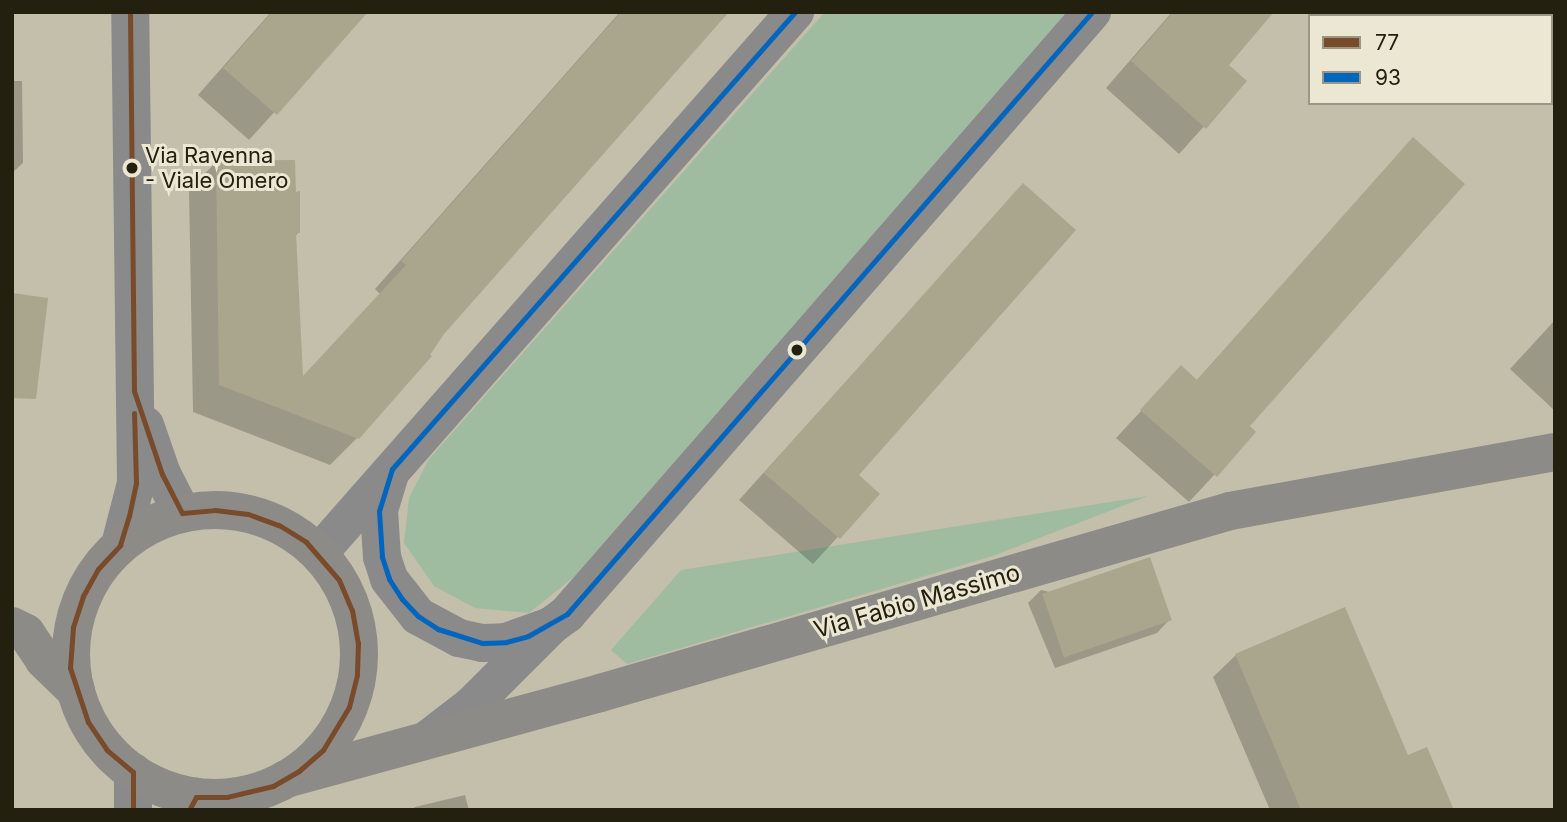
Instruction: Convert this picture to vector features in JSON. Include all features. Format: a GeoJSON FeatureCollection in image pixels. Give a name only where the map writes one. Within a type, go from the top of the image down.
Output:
{"type":"FeatureCollection","features":[{"type":"Feature","properties":{"kind":"main road","name":"Via Fabio Massimo"},"geometry":{"type":"LineString","coordinates":[[286,779],[600,693],[1230,511],[1555,452]]}},
{"type":"Feature","properties":{"kind":"main road"},"geometry":{"type":"LineString","coordinates":[[232,510],[264,518],[293,532],[319,554],[339,580],[352,610],[359,643],[357,676],[349,707],[333,736],[311,761],[286,779],[243,795],[192,803],[133,772],[97,736],[76,691],[70,668],[77,611],[98,569],[120,545],[156,522],[183,513],[232,510]]}},
{"type":"Feature","properties":{"kind":"main road"},"geometry":{"type":"LineString","coordinates":[[19,630],[55,627],[77,611]]}},
{"type":"Feature","properties":{"kind":"main road"},"geometry":{"type":"LineString","coordinates":[[19,630],[44,660],[76,691]]}},
{"type":"Feature","properties":{"kind":"street"},"geometry":{"type":"LineString","coordinates":[[120,545],[135,483],[130,12]]}},
{"type":"Feature","properties":{"kind":"street"},"geometry":{"type":"LineString","coordinates":[[319,554],[795,12]]}},
{"type":"Feature","properties":{"kind":"street"},"geometry":{"type":"LineString","coordinates":[[428,739],[472,705],[552,625],[567,614],[1092,12]]}},
{"type":"Feature","properties":{"kind":"street"},"geometry":{"type":"LineString","coordinates":[[134,391],[162,474],[183,513]]}},
{"type":"Feature","properties":{"kind":"street"},"geometry":{"type":"LineString","coordinates":[[392,469],[379,511],[382,557],[390,579],[418,616],[459,638],[482,642],[506,642],[552,625]]}},
{"type":"Feature","properties":{"kind":"street"},"geometry":{"type":"LineString","coordinates":[[133,772],[133,810]]}},
{"type":"Feature","properties":{"kind":"green space"},"geometry":{"type":"Polygon","coordinates":[[[825,12],[1067,12],[574,577],[529,613],[475,608],[434,586],[404,543],[409,498],[429,459],[825,12]]]}},
{"type":"Feature","properties":{"kind":"green space"},"geometry":{"type":"Polygon","coordinates":[[[1148,496],[993,556],[627,664],[611,650],[681,570],[1148,496]]]}},
{"type":"Feature","properties":{"kind":"building"},"geometry":{"type":"Polygon","coordinates":[[[272,12],[368,12],[277,115],[223,68],[272,12]]]}},
{"type":"Feature","properties":{"kind":"building"},"geometry":{"type":"Polygon","coordinates":[[[621,12],[729,12],[444,334],[430,355],[432,356],[359,439],[219,385],[216,161],[295,160],[296,192],[300,191],[300,233],[296,233],[303,376],[406,265],[401,261],[621,12]]]}},
{"type":"Feature","properties":{"kind":"building"},"geometry":{"type":"Polygon","coordinates":[[[1173,12],[1274,12],[1229,65],[1247,81],[1206,129],[1131,61],[1173,12]]]}},
{"type":"Feature","properties":{"kind":"building"},"geometry":{"type":"Polygon","coordinates":[[[1413,137],[1465,184],[1250,426],[1256,432],[1217,477],[1140,410],[1181,365],[1197,380],[1413,137]]]}},
{"type":"Feature","properties":{"kind":"building"},"geometry":{"type":"Polygon","coordinates":[[[1023,183],[1076,230],[859,475],[880,494],[840,539],[764,473],[1023,183]]]}},
{"type":"Feature","properties":{"kind":"building"},"geometry":{"type":"Polygon","coordinates":[[[12,293],[48,298],[36,399],[12,398],[12,293]]]}},
{"type":"Feature","properties":{"kind":"building"},"geometry":{"type":"Polygon","coordinates":[[[1150,557],[1172,620],[1064,657],[1042,594],[1150,557]]]}},
{"type":"Feature","properties":{"kind":"building"},"geometry":{"type":"Polygon","coordinates":[[[1345,607],[1408,755],[1427,747],[1454,810],[1301,810],[1235,654],[1345,607]]]}},
{"type":"Feature","properties":{"kind":"transit line","name":"77"},"geometry":{"type":"LineString","coordinates":[[130,12],[134,391],[162,474],[182,513],[215,510],[248,514],[279,525],[306,542],[339,580],[352,610],[358,643],[357,675],[349,707],[323,750],[299,771],[273,786],[227,797],[196,797],[189,810]]}},
{"type":"Feature","properties":{"kind":"transit line","name":"93"},"geometry":{"type":"LineString","coordinates":[[795,12],[392,469],[379,511],[382,557],[389,579],[402,599],[418,616],[438,629],[482,643],[506,642],[528,636],[567,614],[1092,12]]}},
{"type":"Feature","properties":{"kind":"transit line","name":"77"},"geometry":{"type":"LineString","coordinates":[[133,810],[133,772],[107,750],[88,722],[70,668],[73,627],[83,596],[98,569],[120,545],[129,516],[136,483],[134,413]]}},
{"type":"Feature","properties":{"kind":"place","name":"Via Ravenna - Viale Omero"},"geometry":{"type":"Point","coordinates":[132,168]}}]}
